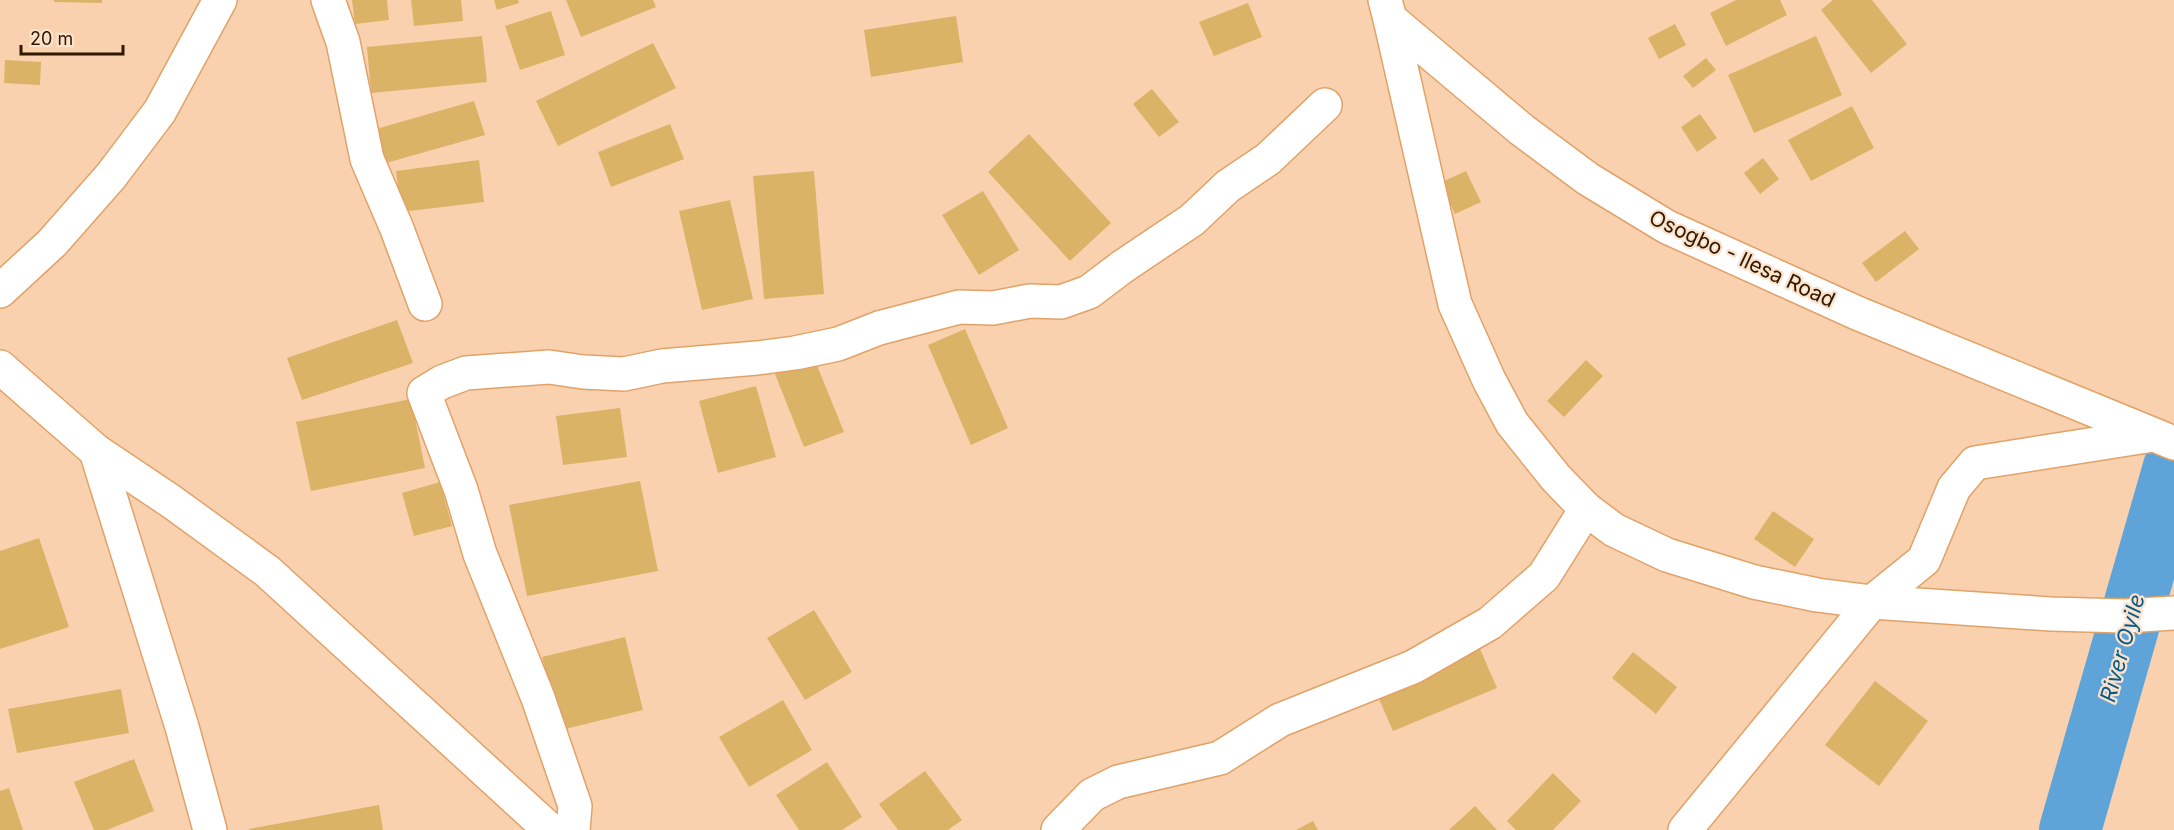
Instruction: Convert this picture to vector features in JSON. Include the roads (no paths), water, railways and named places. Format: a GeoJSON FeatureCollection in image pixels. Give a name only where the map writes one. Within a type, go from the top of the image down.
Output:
{"type":"FeatureCollection","features":[{"type":"Feature","properties":{"kind":"street"},"geometry":{"type":"LineString","coordinates":[[0,291],[52,243],[111,176],[160,111],[220,0]]}},
{"type":"Feature","properties":{"kind":"street"},"geometry":{"type":"LineString","coordinates":[[328,0],[343,42],[367,159],[397,229],[425,304]]}},
{"type":"Feature","properties":{"kind":"street"},"geometry":{"type":"LineString","coordinates":[[1388,9],[1455,304],[1489,380],[1512,423],[1556,478],[1586,509],[1614,530],[1667,555],[1754,582],[1817,595],[1872,602],[2051,614],[2126,616],[2171,613]]}},
{"type":"Feature","properties":{"kind":"street","name":"Osogbo - Ilesa Road"},"geometry":{"type":"LineString","coordinates":[[1388,9],[1522,130],[1588,179],[1667,227],[1857,313],[2163,439]]}},
{"type":"Feature","properties":{"kind":"street"},"geometry":{"type":"LineString","coordinates":[[573,830],[575,806],[572,797],[534,688],[480,554],[461,490],[424,393],[442,382],[466,373],[549,367],[583,372],[624,374],[662,366],[795,353],[838,344],[879,327],[959,307],[993,308],[1030,301],[1061,302],[1089,292],[1192,220],[1228,186],[1268,159],[1325,105]]}},
{"type":"Feature","properties":{"kind":"street"},"geometry":{"type":"LineString","coordinates":[[0,367],[96,452],[172,502],[267,571],[550,830]]}},
{"type":"Feature","properties":{"kind":"street"},"geometry":{"type":"LineString","coordinates":[[1685,830],[1872,602],[1924,560],[1954,488],[1975,463],[2163,439]]}},
{"type":"Feature","properties":{"kind":"street"},"geometry":{"type":"LineString","coordinates":[[96,452],[182,727],[210,830]]}},
{"type":"Feature","properties":{"kind":"street"},"geometry":{"type":"LineString","coordinates":[[1058,830],[1092,795],[1118,782],[1220,758],[1280,720],[1413,667],[1490,623],[1544,576],[1586,509]]}},
{"type":"Feature","properties":{"kind":"waterway","name":"River Oyile"},"geometry":{"type":"LineString","coordinates":[[2070,830],[2174,467]]}}]}
